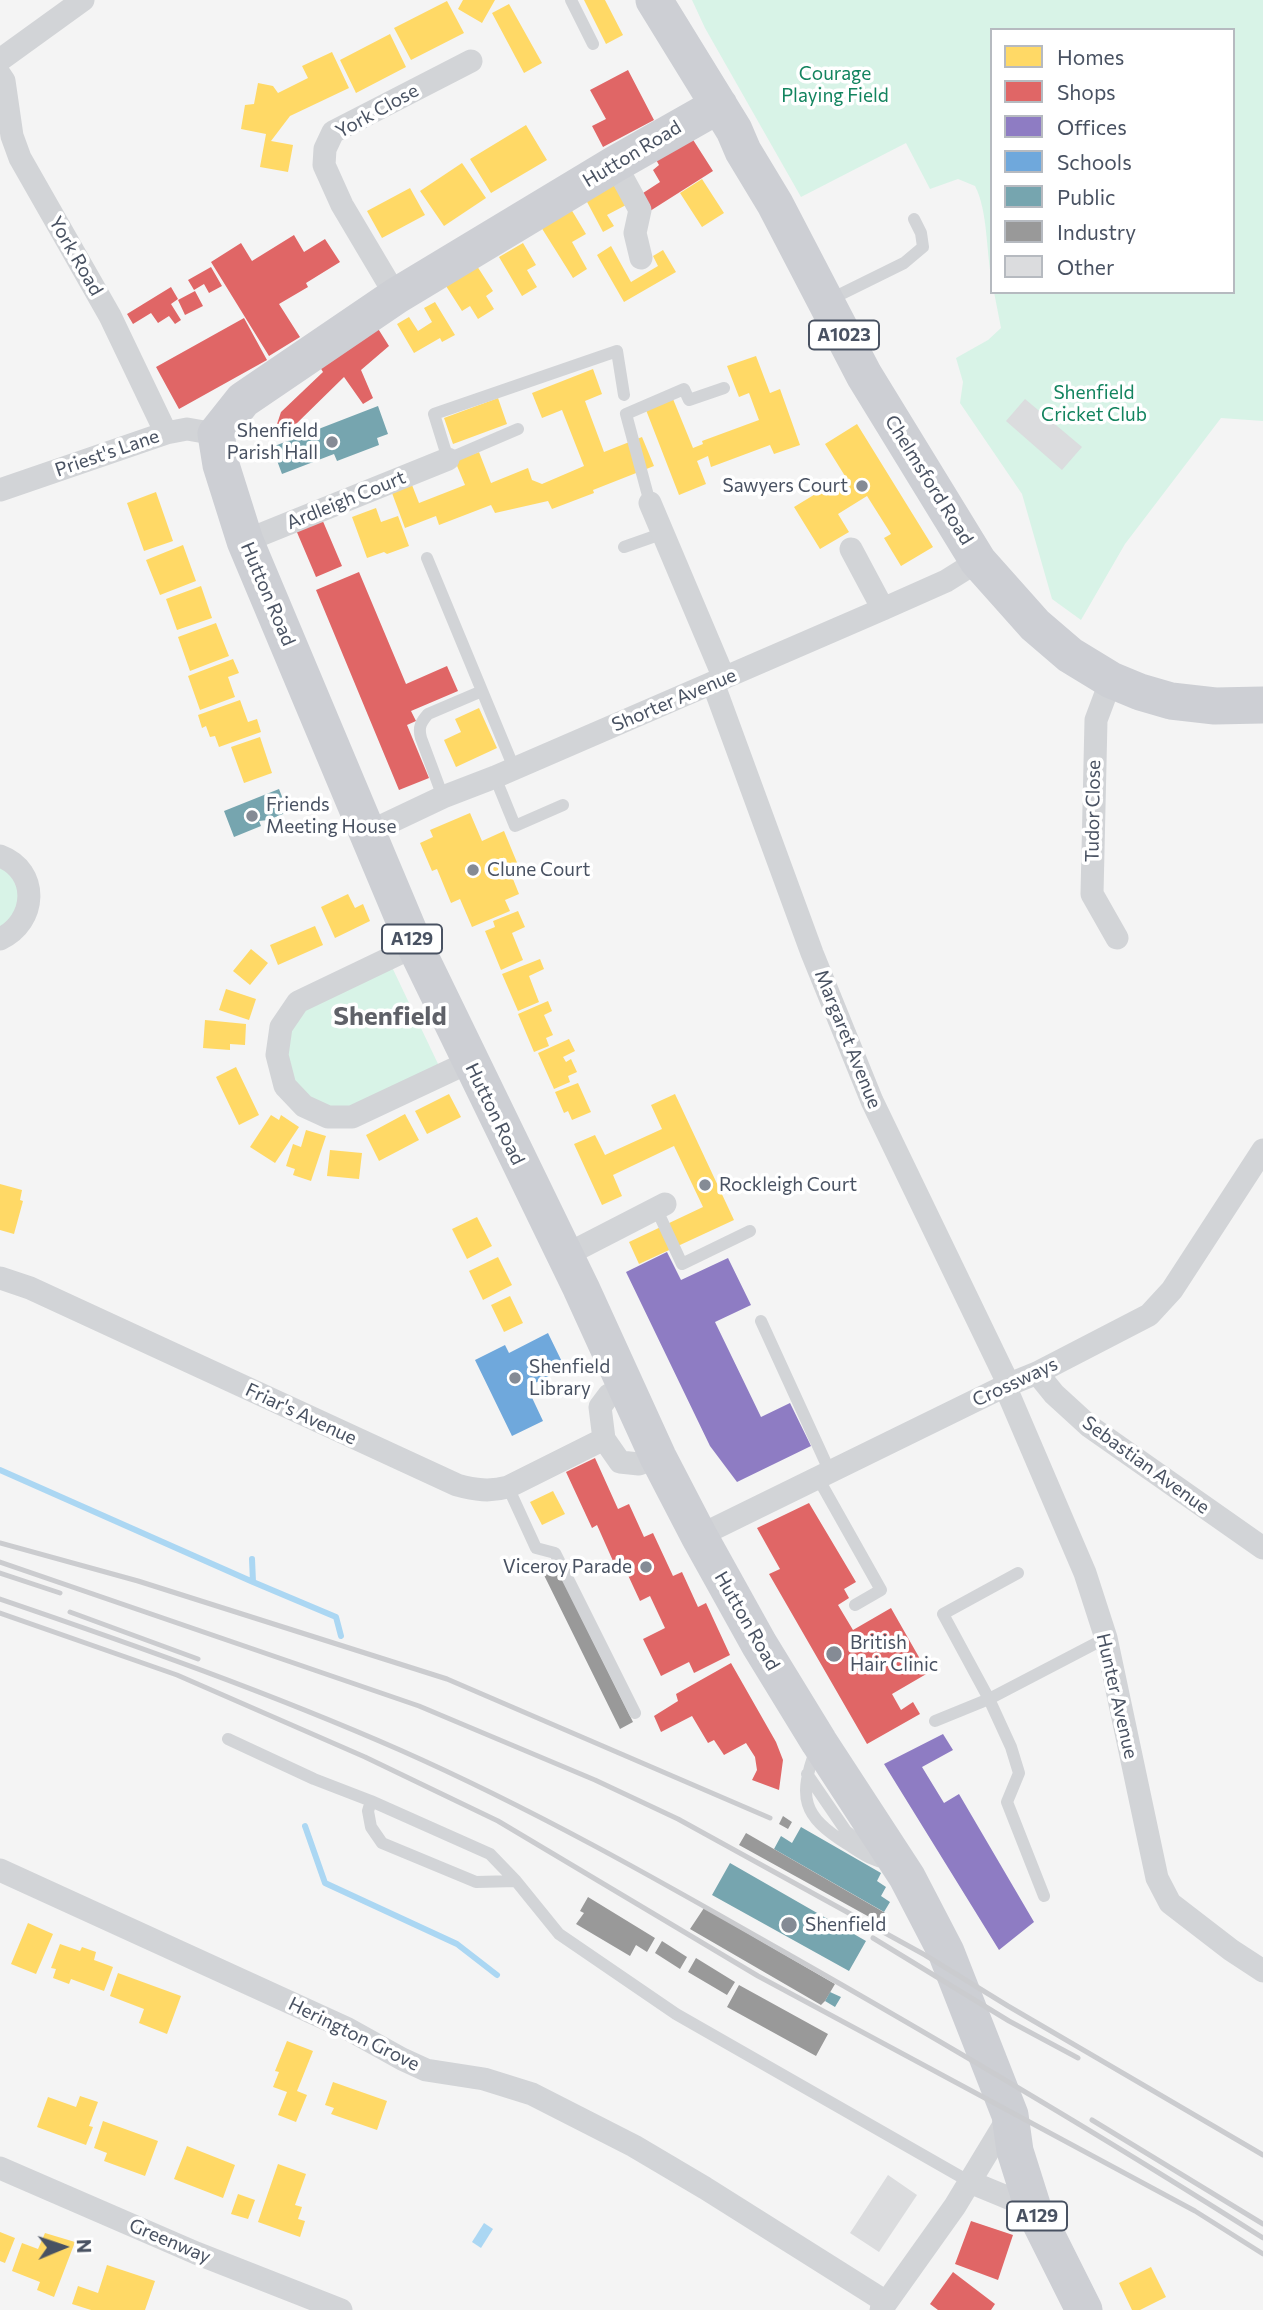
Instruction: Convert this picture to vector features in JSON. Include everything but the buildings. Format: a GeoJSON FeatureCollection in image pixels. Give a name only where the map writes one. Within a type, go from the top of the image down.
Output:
{"type":"FeatureCollection","features":[{"type":"Feature","properties":{"kind":"main road","name":"A1023"},"geometry":{"type":"LineString","coordinates":[[654,0],[719,105]]}},
{"type":"Feature","properties":{"kind":"main road","name":"Hutton Road"},"geometry":{"type":"LineString","coordinates":[[719,105],[615,164],[396,296],[243,400],[216,434],[221,465],[245,541],[415,946],[565,1256],[658,1457],[759,1643],[813,1758],[897,1870],[946,1952],[1010,2115],[1015,2151],[1033,2208],[1084,2310]]}},
{"type":"Feature","properties":{"kind":"main road","name":"Chelmsford Road"},"geometry":{"type":"LineString","coordinates":[[719,105],[864,375],[978,561],[1035,625],[1070,655],[1111,680],[1140,692],[1171,701],[1215,706],[1263,705]]}},
{"type":"Feature","properties":{"kind":"street"},"geometry":{"type":"LineString","coordinates":[[0,60],[83,0]]}},
{"type":"Feature","properties":{"kind":"street","name":"York Close"},"geometry":{"type":"LineString","coordinates":[[396,296],[342,205],[324,165],[325,149],[333,132],[471,61]]}},
{"type":"Feature","properties":{"kind":"street","name":"York Road"},"geometry":{"type":"LineString","coordinates":[[0,75],[4,81],[12,136],[20,158],[110,316],[166,433]]}},
{"type":"Feature","properties":{"kind":"street"},"geometry":{"type":"LineString","coordinates":[[615,164],[640,210],[635,233],[641,258]]}},
{"type":"Feature","properties":{"kind":"street","name":"Priest's Lane"},"geometry":{"type":"LineString","coordinates":[[0,490],[166,433],[187,429],[216,434]]}},
{"type":"Feature","properties":{"kind":"street","name":"Ardleigh Court"},"geometry":{"type":"LineString","coordinates":[[245,541],[448,459]]}},
{"type":"Feature","properties":{"kind":"street"},"geometry":{"type":"LineString","coordinates":[[650,503],[718,680]]}},
{"type":"Feature","properties":{"kind":"street"},"geometry":{"type":"LineString","coordinates":[[851,549],[883,609]]}},
{"type":"Feature","properties":{"kind":"street","name":"Shorter Avenue"},"geometry":{"type":"LineString","coordinates":[[367,833],[443,797],[505,773],[946,581],[978,561]]}},
{"type":"Feature","properties":{"kind":"street","name":"Margaret Avenue"},"geometry":{"type":"LineString","coordinates":[[718,680],[812,953],[872,1101],[1007,1385]]}},
{"type":"Feature","properties":{"kind":"street","name":"Tudor Close"},"geometry":{"type":"LineString","coordinates":[[1111,680],[1096,720],[1092,894],[1117,938]]}},
{"type":"Feature","properties":{"kind":"street"},"geometry":{"type":"LineString","coordinates":[[0,856],[16,866],[25,878],[29,892],[25,916],[18,927],[0,939]]}},
{"type":"Feature","properties":{"kind":"street"},"geometry":{"type":"LineString","coordinates":[[415,946],[298,1002],[281,1027],[277,1055],[285,1086],[304,1106],[328,1117],[352,1116],[470,1062]]}},
{"type":"Feature","properties":{"kind":"street","name":"Crossways"},"geometry":{"type":"LineString","coordinates":[[699,1536],[1007,1385],[1037,1373],[1149,1315],[1172,1290],[1263,1150]]}},
{"type":"Feature","properties":{"kind":"street"},"geometry":{"type":"LineString","coordinates":[[565,1256],[660,1206]]}},
{"type":"Feature","properties":{"kind":"street","name":"Friar's Avenue"},"geometry":{"type":"LineString","coordinates":[[0,1278],[30,1288],[457,1485],[474,1490],[493,1491],[508,1487],[604,1439]]}},
{"type":"Feature","properties":{"kind":"street","name":"Sebastian Avenue"},"geometry":{"type":"LineString","coordinates":[[1037,1373],[1054,1394],[1089,1426],[1263,1548]]}},
{"type":"Feature","properties":{"kind":"street","name":"Hunter Avenue"},"geometry":{"type":"LineString","coordinates":[[1007,1385],[1085,1573],[1106,1638],[1157,1878],[1171,1903],[1231,1950],[1263,1971]]}},
{"type":"Feature","properties":{"kind":"street"},"geometry":{"type":"LineString","coordinates":[[625,1386],[609,1395],[600,1407],[604,1439],[620,1462],[639,1464],[658,1457]]}},
{"type":"Feature","properties":{"kind":"street","name":"Herington Grove"},"geometry":{"type":"LineString","coordinates":[[0,1870],[348,2029],[426,2070],[484,2079],[532,2094],[634,2146],[705,2188],[883,2306]]}},
{"type":"Feature","properties":{"kind":"street"},"geometry":{"type":"LineString","coordinates":[[883,2306],[970,2182],[1010,2115]]}},
{"type":"Feature","properties":{"kind":"street","name":"Greenway"},"geometry":{"type":"LineString","coordinates":[[0,2168],[196,2253],[341,2310]]}},
{"type":"Feature","properties":{"kind":"street"},"geometry":{"type":"LineString","coordinates":[[970,2182],[1033,2208]]}},
{"type":"Feature","properties":{"kind":"lane"},"geometry":{"type":"LineString","coordinates":[[571,0],[593,44]]}},
{"type":"Feature","properties":{"kind":"lane"},"geometry":{"type":"LineString","coordinates":[[827,302],[904,263],[923,247],[921,233],[914,219]]}},
{"type":"Feature","properties":{"kind":"lane"},"geometry":{"type":"LineString","coordinates":[[518,429],[448,459],[434,414],[617,351],[624,395]]}},
{"type":"Feature","properties":{"kind":"lane"},"geometry":{"type":"LineString","coordinates":[[650,503],[626,414],[684,389],[689,400],[724,388]]}},
{"type":"Feature","properties":{"kind":"lane"},"geometry":{"type":"LineString","coordinates":[[624,547],[661,534]]}},
{"type":"Feature","properties":{"kind":"lane"},"geometry":{"type":"LineString","coordinates":[[427,558],[482,691],[505,773],[515,826],[563,805]]}},
{"type":"Feature","properties":{"kind":"lane"},"geometry":{"type":"LineString","coordinates":[[443,797],[419,730],[422,721],[428,714],[482,691]]}},
{"type":"Feature","properties":{"kind":"lane"},"geometry":{"type":"LineString","coordinates":[[660,1206],[682,1264],[750,1231]]}},
{"type":"Feature","properties":{"kind":"lane"},"geometry":{"type":"LineString","coordinates":[[761,1321],[824,1475],[881,1590],[855,1605]]}},
{"type":"Feature","properties":{"kind":"lane"},"geometry":{"type":"LineString","coordinates":[[508,1487],[536,1548],[555,1553],[635,1713]]}},
{"type":"Feature","properties":{"kind":"lane"},"geometry":{"type":"LineString","coordinates":[[1018,1573],[943,1614],[1011,1746],[1019,1773],[1007,1802],[1044,1896]]}},
{"type":"Feature","properties":{"kind":"lane"},"geometry":{"type":"LineString","coordinates":[[934,1721],[989,1699],[1106,1638]]}},
{"type":"Feature","properties":{"kind":"lane"},"geometry":{"type":"LineString","coordinates":[[228,1739],[490,1854],[559,1934],[676,2014],[970,2182]]}},
{"type":"Feature","properties":{"kind":"lane"},"geometry":{"type":"LineString","coordinates":[[371,1801],[371,1827],[382,1843],[476,1882],[516,1881]]}},
{"type":"Feature","properties":{"kind":"green space"},"geometry":{"type":"Polygon","coordinates":[[[692,0],[1263,0],[1263,421],[1221,418],[1125,544],[1081,620],[1052,599],[1022,494],[960,403],[963,382],[956,358],[988,340],[1001,328],[994,294],[1235,294],[1235,28],[990,28],[990,263],[985,219],[975,186],[958,179],[930,189],[906,143],[801,197],[705,28],[692,0]]]}},
{"type":"Feature","properties":{"kind":"green space"},"geometry":{"type":"Polygon","coordinates":[[[0,863],[11,870],[22,902],[0,931],[0,863]]]}},
{"type":"Feature","properties":{"kind":"green space"},"geometry":{"type":"Polygon","coordinates":[[[391,965],[439,1066],[366,1103],[331,1110],[297,1092],[281,1056],[300,1008],[391,965]]]}},
{"type":"Feature","properties":{"kind":"water"},"geometry":{"type":"Polygon","coordinates":[[[484,2223],[493,2229],[481,2248],[472,2242],[484,2223]]]}},
{"type":"Feature","properties":{"kind":"waterway"},"geometry":{"type":"LineString","coordinates":[[0,1470],[253,1582]]}},
{"type":"Feature","properties":{"kind":"waterway"},"geometry":{"type":"LineString","coordinates":[[252,1559],[253,1582],[336,1617],[341,1636]]}},
{"type":"Feature","properties":{"kind":"waterway"},"geometry":{"type":"LineString","coordinates":[[305,1826],[325,1883],[457,1944],[497,1975]]}},
{"type":"Feature","properties":{"kind":"railway"},"geometry":{"type":"LineString","coordinates":[[0,1543],[138,1581],[447,1679],[770,1818]]}},
{"type":"Feature","properties":{"kind":"railway"},"geometry":{"type":"LineString","coordinates":[[0,1562],[419,1706],[595,1780],[678,1819],[925,1955],[1263,2155]]}},
{"type":"Feature","properties":{"kind":"railway"},"geometry":{"type":"LineString","coordinates":[[0,1573],[60,1593]]}},
{"type":"Feature","properties":{"kind":"railway"},"geometry":{"type":"LineString","coordinates":[[0,1599],[152,1652],[302,1709],[449,1772],[545,1820],[686,1896],[901,2019],[1263,2238]]}},
{"type":"Feature","properties":{"kind":"railway"},"geometry":{"type":"LineString","coordinates":[[70,1612],[198,1659]]}},
{"type":"Feature","properties":{"kind":"railway"},"geometry":{"type":"LineString","coordinates":[[0,1613],[177,1675],[365,1757],[498,1821],[758,1976],[1195,2211],[1263,2254]]}},
{"type":"Feature","properties":{"kind":"railway"},"geometry":{"type":"LineString","coordinates":[[873,1938],[1009,2021],[1078,2058]]}},
{"type":"Feature","properties":{"kind":"railway"},"geometry":{"type":"LineString","coordinates":[[1092,2120],[1263,2224]]}},
{"type":"Feature","properties":{"kind":"place","name":"Shenfield Parish Hall"},"geometry":{"type":"Point","coordinates":[332,442]}},
{"type":"Feature","properties":{"kind":"place","name":"Sawyers Court"},"geometry":{"type":"Point","coordinates":[862,486]}},
{"type":"Feature","properties":{"kind":"place","name":"Friends Meeting House"},"geometry":{"type":"Point","coordinates":[252,816]}},
{"type":"Feature","properties":{"kind":"place","name":"Clune Court"},"geometry":{"type":"Point","coordinates":[473,870]}},
{"type":"Feature","properties":{"kind":"place","name":"Rockleigh Court"},"geometry":{"type":"Point","coordinates":[705,1185]}},
{"type":"Feature","properties":{"kind":"place","name":"Shenfield Library"},"geometry":{"type":"Point","coordinates":[515,1378]}},
{"type":"Feature","properties":{"kind":"place","name":"Viceroy Parade"},"geometry":{"type":"Point","coordinates":[646,1567]}},
{"type":"Feature","properties":{"kind":"place","name":"British Hair Clinic"},"geometry":{"type":"Point","coordinates":[834,1654]}},
{"type":"Feature","properties":{"kind":"place","name":"Shenfield"},"geometry":{"type":"Point","coordinates":[789,1925]}},
{"type":"Feature","properties":{"kind":"district","name":"Shenfield"},"geometry":{"type":"Point","coordinates":[390,1016]}},
{"type":"Feature","properties":{"kind":"park label","name":"Courage Playing Field"},"geometry":{"type":"Point","coordinates":[835,85]}},
{"type":"Feature","properties":{"kind":"park label","name":"Shenfield Cricket Club"},"geometry":{"type":"Point","coordinates":[1094,404]}}]}
